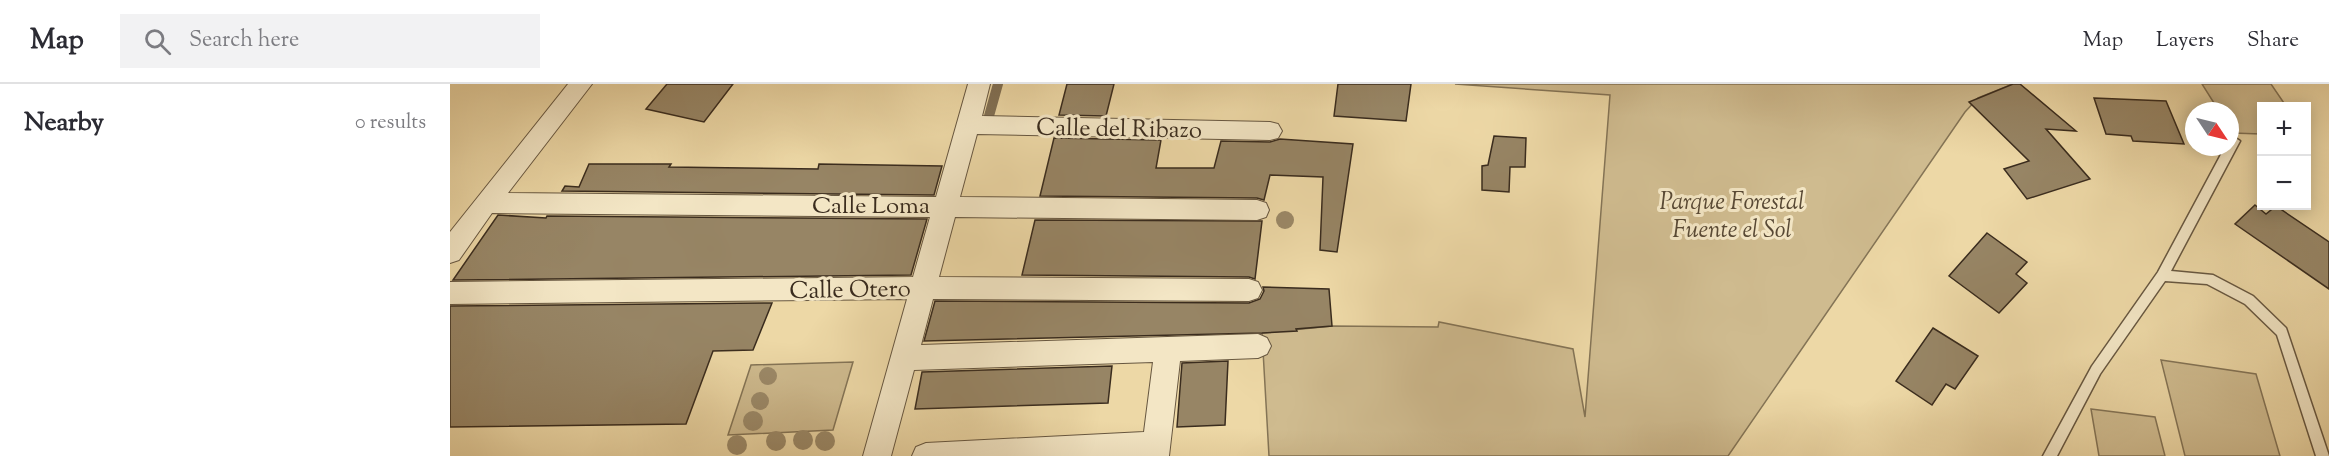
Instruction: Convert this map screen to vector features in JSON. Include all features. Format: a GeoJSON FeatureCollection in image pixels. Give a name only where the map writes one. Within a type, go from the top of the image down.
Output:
{"type":"FeatureCollection","features":[{"type":"Feature","properties":{"kind":"street"},"geometry":{"type":"LineString","coordinates":[[450,252],[581,84]]}},
{"type":"Feature","properties":{"kind":"street"},"geometry":{"type":"LineString","coordinates":[[877,456],[979,84]]}},
{"type":"Feature","properties":{"kind":"street","name":"Calle del Ribazo"},"geometry":{"type":"LineString","coordinates":[[968,125],[1270,131]]}},
{"type":"Feature","properties":{"kind":"street","name":"Calle Loma"},"geometry":{"type":"LineString","coordinates":[[486,203],[1257,210]]}},
{"type":"Feature","properties":{"kind":"street","name":"Calle Otero"},"geometry":{"type":"LineString","coordinates":[[450,293],[923,288],[1249,290]]}},
{"type":"Feature","properties":{"kind":"street"},"geometry":{"type":"LineString","coordinates":[[903,358],[1258,346]]}},
{"type":"Feature","properties":{"kind":"street"},"geometry":{"type":"LineString","coordinates":[[926,456],[1156,451],[1168,349]]}},
{"type":"Feature","properties":{"kind":"lane"},"geometry":{"type":"LineString","coordinates":[[2050,456],[2096,370],[2162,276],[2226,156]]}},
{"type":"Feature","properties":{"kind":"lane"},"geometry":{"type":"LineString","coordinates":[[2162,276],[2209,279],[2249,300],[2282,332],[2323,456]]}},
{"type":"Feature","properties":{"kind":"green space","name":"Parque Forestal Fuente el Sol"},"geometry":{"type":"Polygon","coordinates":[[[1455,84],[2013,84],[1978,98],[1965,112],[1728,456],[1269,456],[1262,333],[1332,326],[1438,327],[1439,322],[1573,349],[1585,417],[1610,95],[1455,84]]]}},
{"type":"Feature","properties":{"kind":"green space"},"geometry":{"type":"Polygon","coordinates":[[[2202,84],[2271,84],[2283,102],[2257,102],[2257,134],[2239,133],[2239,102],[2213,102],[2202,84]]]}},
{"type":"Feature","properties":{"kind":"green space"},"geometry":{"type":"Polygon","coordinates":[[[2161,360],[2256,374],[2280,456],[2185,456],[2161,360]]]}},
{"type":"Feature","properties":{"kind":"green space"},"geometry":{"type":"Polygon","coordinates":[[[853,362],[833,430],[728,435],[751,365],[853,362]]]}},
{"type":"Feature","properties":{"kind":"green space"},"geometry":{"type":"Polygon","coordinates":[[[2091,409],[2155,417],[2165,456],[2099,456],[2091,409]]]}},
{"type":"Feature","properties":{"kind":"building"},"geometry":{"type":"Polygon","coordinates":[[[667,84],[733,84],[704,122],[646,109],[667,84]]]}},
{"type":"Feature","properties":{"kind":"building"},"geometry":{"type":"Polygon","coordinates":[[[1067,84],[1114,84],[1106,116],[1059,115],[1067,84]]]}},
{"type":"Feature","properties":{"kind":"building"},"geometry":{"type":"Polygon","coordinates":[[[1338,84],[1411,84],[1406,121],[1334,116],[1338,84]]]}},
{"type":"Feature","properties":{"kind":"building"},"geometry":{"type":"Polygon","coordinates":[[[2013,84],[2020,84],[2076,131],[2046,129],[2090,179],[2027,199],[2004,169],[2029,161],[1969,102],[2013,84]]]}},
{"type":"Feature","properties":{"kind":"building"},"geometry":{"type":"Polygon","coordinates":[[[2094,98],[2166,101],[2184,144],[2133,141],[2131,136],[2106,134],[2094,98]]]}},
{"type":"Feature","properties":{"kind":"building"},"geometry":{"type":"Polygon","coordinates":[[[1494,136],[1526,138],[1525,167],[1510,167],[1509,192],[1482,190],[1482,166],[1488,165],[1494,136]]]}},
{"type":"Feature","properties":{"kind":"building"},"geometry":{"type":"Polygon","coordinates":[[[1054,138],[1161,140],[1156,168],[1214,168],[1221,141],[1270,142],[1280,139],[1353,144],[1337,252],[1320,250],[1323,177],[1270,175],[1264,200],[1257,198],[1040,196],[1054,138]]]}},
{"type":"Feature","properties":{"kind":"building"},"geometry":{"type":"Polygon","coordinates":[[[589,164],[818,169],[819,164],[942,166],[934,195],[562,191],[565,186],[579,187],[589,164]]]}},
{"type":"Feature","properties":{"kind":"building"},"geometry":{"type":"Polygon","coordinates":[[[2255,205],[2257,210],[2266,214],[2271,210],[2282,210],[2329,242],[2329,289],[2235,224],[2255,205]]]}},
{"type":"Feature","properties":{"kind":"building"},"geometry":{"type":"Polygon","coordinates":[[[498,215],[546,218],[547,216],[927,219],[911,275],[453,280],[498,215]]]}},
{"type":"Feature","properties":{"kind":"building"},"geometry":{"type":"Polygon","coordinates":[[[1035,220],[1262,221],[1255,279],[1249,277],[1022,275],[1035,220]]]}},
{"type":"Feature","properties":{"kind":"building"},"geometry":{"type":"Polygon","coordinates":[[[1987,233],[2027,262],[2016,274],[2027,283],[1999,313],[1949,276],[1987,233]]]}},
{"type":"Feature","properties":{"kind":"building"},"geometry":{"type":"Polygon","coordinates":[[[1263,287],[1329,289],[1332,326],[1262,333],[924,341],[935,301],[1249,303],[1260,299],[1264,291],[1263,287]]]}},
{"type":"Feature","properties":{"kind":"building"},"geometry":{"type":"Polygon","coordinates":[[[772,303],[753,350],[713,351],[686,424],[450,427],[450,306],[772,303]]]}},
{"type":"Feature","properties":{"kind":"building"},"geometry":{"type":"Polygon","coordinates":[[[1933,328],[1978,356],[1955,389],[1946,384],[1932,405],[1896,381],[1933,328]]]}},
{"type":"Feature","properties":{"kind":"building"},"geometry":{"type":"Polygon","coordinates":[[[1228,361],[1225,425],[1177,427],[1182,363],[1228,361]]]}},
{"type":"Feature","properties":{"kind":"building"},"geometry":{"type":"Polygon","coordinates":[[[1112,366],[1108,403],[915,409],[922,372],[1112,366]]]}},
{"type":"Feature","properties":{"kind":"waterway"},"geometry":{"type":"LineString","coordinates":[[989,116],[998,84]]}}]}
